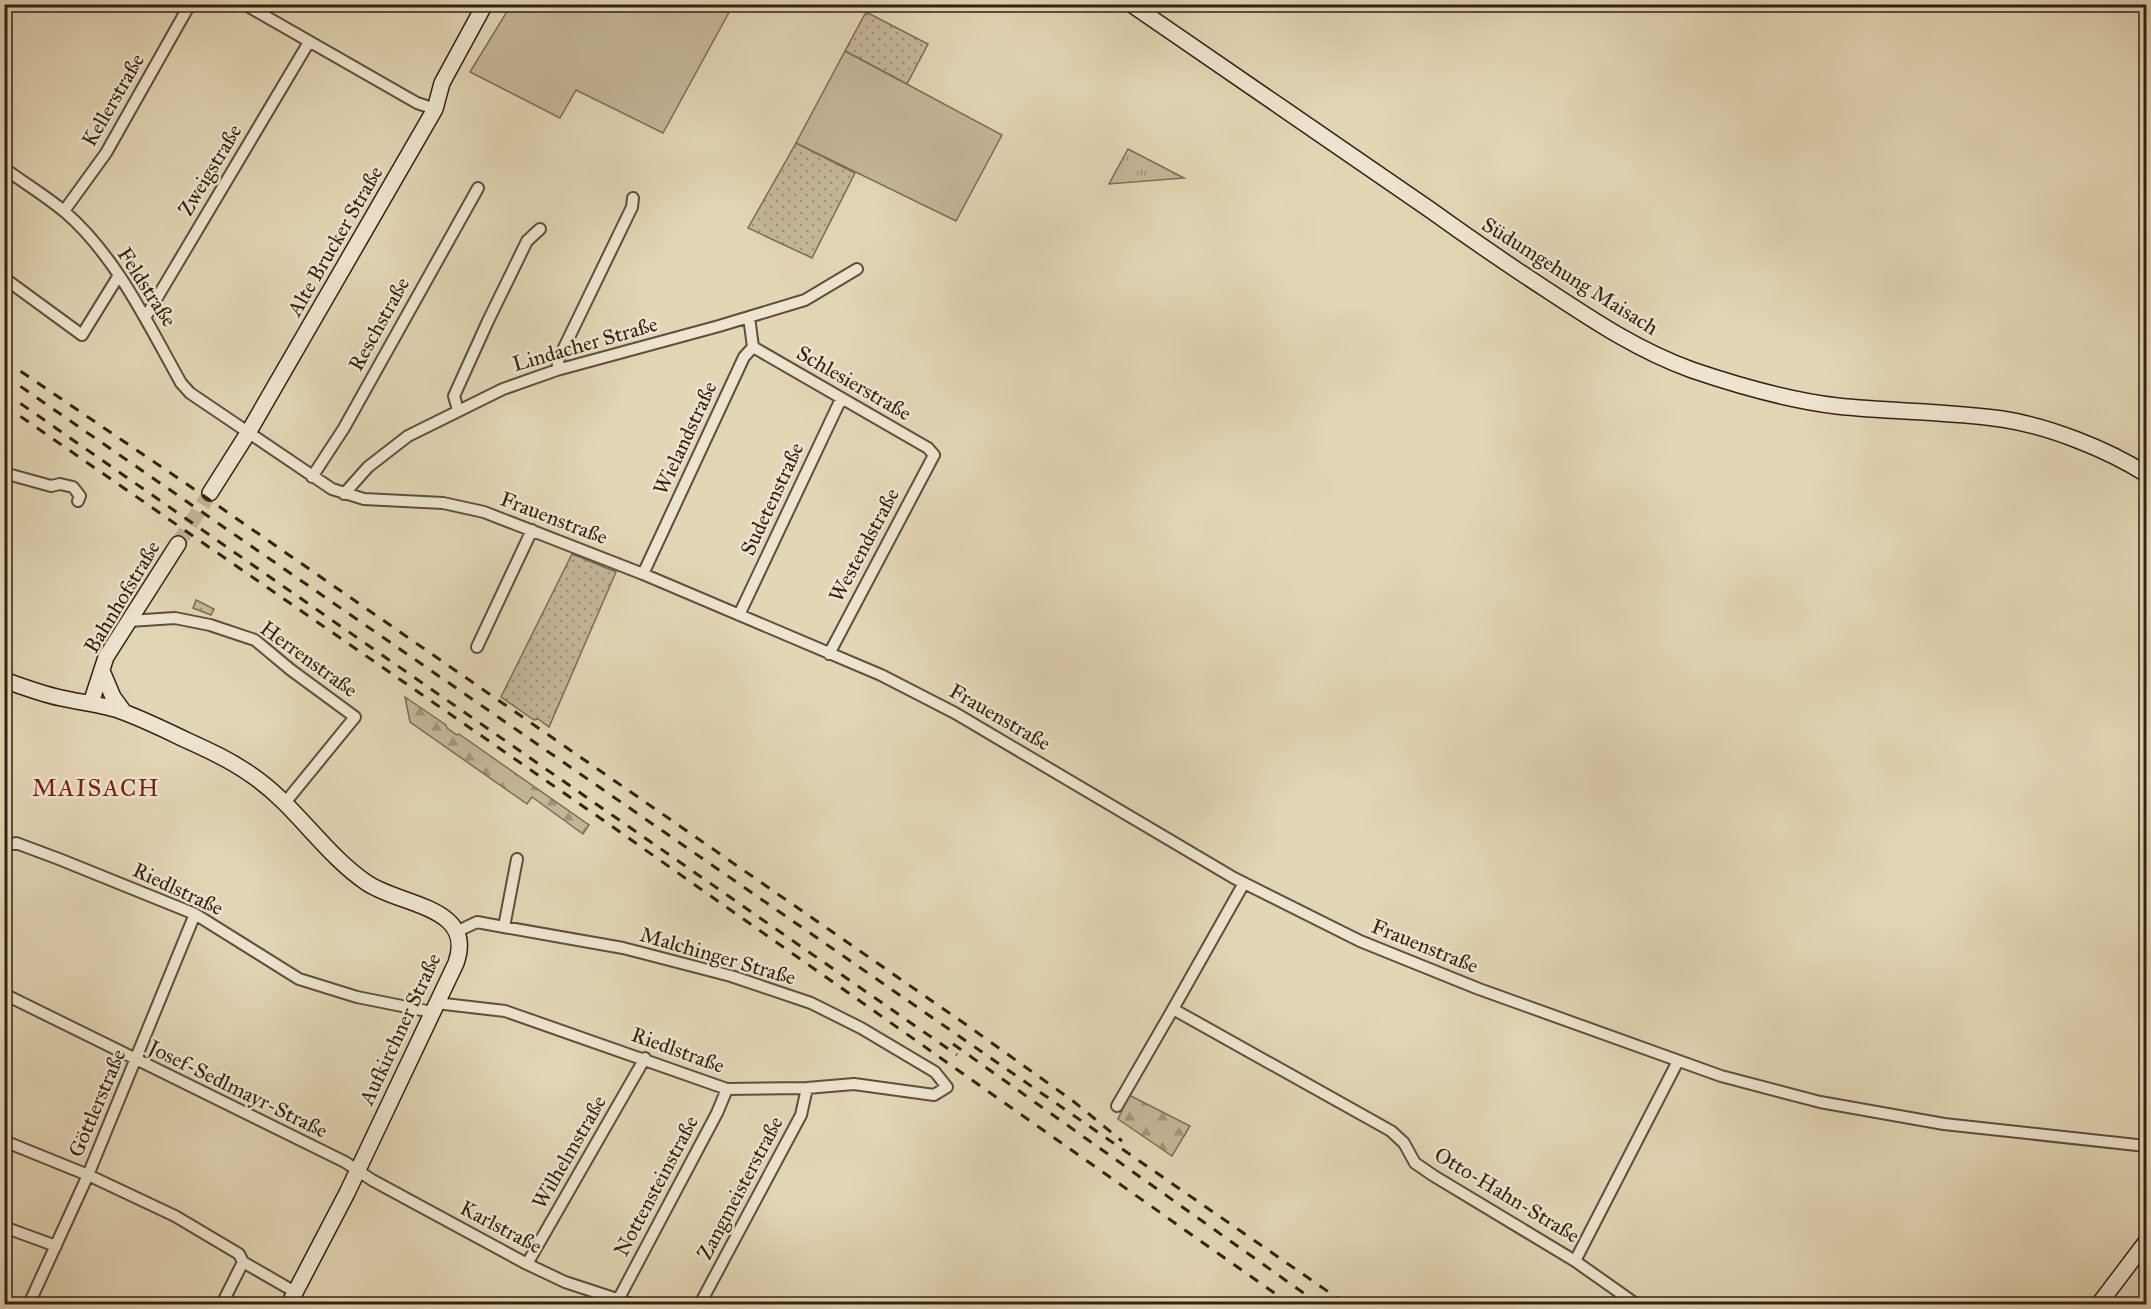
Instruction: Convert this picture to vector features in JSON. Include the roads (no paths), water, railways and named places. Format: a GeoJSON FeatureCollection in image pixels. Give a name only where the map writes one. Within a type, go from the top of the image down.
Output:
{"type":"FeatureCollection","features":[{"type":"Feature","properties":{"kind":"street","name":"Kellerstraße"},"geometry":{"type":"LineString","coordinates":[[64,211],[106,153],[190,4]]}},
{"type":"Feature","properties":{"kind":"street"},"geometry":{"type":"LineString","coordinates":[[244,4],[417,103],[435,109]]}},
{"type":"Feature","properties":{"kind":"street","name":"Alte Brucker Straße"},"geometry":{"type":"LineString","coordinates":[[210,493],[248,433],[435,109],[442,83],[485,4]]}},
{"type":"Feature","properties":{"kind":"street","name":"Südumgehung Maisach"},"geometry":{"type":"LineString","coordinates":[[1131,4],[1487,250],[1601,326],[1642,350],[1742,387],[1794,399],[1837,406],[1956,414],[2005,420],[2077,440],[2146,474]]}},
{"type":"Feature","properties":{"kind":"street","name":"Zweigstraße"},"geometry":{"type":"LineString","coordinates":[[145,318],[309,42]]}},
{"type":"Feature","properties":{"kind":"street","name":"Feldstraße"},"geometry":{"type":"LineString","coordinates":[[4,168],[64,211],[80,227],[119,275],[181,383],[190,393],[248,433]]}},
{"type":"Feature","properties":{"kind":"street","name":"Reschstraße"},"geometry":{"type":"LineString","coordinates":[[312,477],[344,428],[478,188]]}},
{"type":"Feature","properties":{"kind":"street"},"geometry":{"type":"LineString","coordinates":[[557,370],[559,358],[632,207],[633,198]]}},
{"type":"Feature","properties":{"kind":"street"},"geometry":{"type":"LineString","coordinates":[[458,410],[454,396],[527,241],[540,229]]}},
{"type":"Feature","properties":{"kind":"street","name":"Lindacher Straße"},"geometry":{"type":"LineString","coordinates":[[345,494],[369,467],[408,436],[503,388],[557,370],[805,300],[856,269]]}},
{"type":"Feature","properties":{"kind":"street"},"geometry":{"type":"LineString","coordinates":[[4,278],[82,335],[119,275]]}},
{"type":"Feature","properties":{"kind":"street"},"geometry":{"type":"LineString","coordinates":[[749,317],[753,347]]}},
{"type":"Feature","properties":{"kind":"street","name":"Schlesierstraße"},"geometry":{"type":"LineString","coordinates":[[753,347],[928,448],[934,455]]}},
{"type":"Feature","properties":{"kind":"street","name":"Wielandstraße"},"geometry":{"type":"LineString","coordinates":[[643,574],[744,357],[753,347]]}},
{"type":"Feature","properties":{"kind":"street","name":"Sudetenstraße"},"geometry":{"type":"LineString","coordinates":[[739,615],[841,399]]}},
{"type":"Feature","properties":{"kind":"street","name":"Frauenstraße"},"geometry":{"type":"LineString","coordinates":[[248,433],[326,487],[345,494],[386,501],[443,503],[476,509],[643,574],[881,675],[955,713],[1244,883],[1370,945],[1479,989],[1721,1076],[1820,1102],[1944,1124],[2146,1146]]}},
{"type":"Feature","properties":{"kind":"street","name":"Westendstraße"},"geometry":{"type":"LineString","coordinates":[[829,654],[934,455]]}},
{"type":"Feature","properties":{"kind":"street"},"geometry":{"type":"LineString","coordinates":[[4,473],[51,486],[60,484],[73,487],[80,496],[78,501]]}},
{"type":"Feature","properties":{"kind":"street"},"geometry":{"type":"LineString","coordinates":[[477,648],[532,530]]}},
{"type":"Feature","properties":{"kind":"street","name":"Bahnhofstraße"},"geometry":{"type":"LineString","coordinates":[[95,704],[104,677],[106,657],[178,544]]}},
{"type":"Feature","properties":{"kind":"street","name":"Herrenstraße"},"geometry":{"type":"LineString","coordinates":[[129,621],[175,618],[210,625],[255,640],[291,670],[355,717],[284,804]]}},
{"type":"Feature","properties":{"kind":"street"},"geometry":{"type":"LineString","coordinates":[[71,700],[104,677],[124,712]]}},
{"type":"Feature","properties":{"kind":"street"},"geometry":{"type":"LineString","coordinates":[[4,680],[45,694],[95,704]]}},
{"type":"Feature","properties":{"kind":"street","name":"Aufkirchner Straße"},"geometry":{"type":"LineString","coordinates":[[95,704],[124,712],[224,758],[252,775],[355,875],[392,896],[442,915],[458,931],[460,952],[358,1171],[292,1298]]}},
{"type":"Feature","properties":{"kind":"street","name":"Riedlstraße"},"geometry":{"type":"LineString","coordinates":[[4,846],[16,843],[195,914],[299,979],[312,985],[357,997],[434,1008],[505,1011],[645,1058],[727,1089],[807,1088],[854,1084],[934,1095],[947,1087]]}},
{"type":"Feature","properties":{"kind":"street"},"geometry":{"type":"LineString","coordinates":[[504,927],[517,859]]}},
{"type":"Feature","properties":{"kind":"street"},"geometry":{"type":"LineString","coordinates":[[1117,1106],[1244,883]]}},
{"type":"Feature","properties":{"kind":"street","name":"Göttlerstraße"},"geometry":{"type":"LineString","coordinates":[[29,1305],[88,1175],[195,914]]}},
{"type":"Feature","properties":{"kind":"street","name":"Malchinger Straße"},"geometry":{"type":"LineString","coordinates":[[458,931],[477,922],[623,948],[731,976],[811,1003],[861,1028],[934,1072],[947,1087]]}},
{"type":"Feature","properties":{"kind":"street","name":"Josef-Sedlmayr-Straße"},"geometry":{"type":"LineString","coordinates":[[4,994],[358,1171]]}},
{"type":"Feature","properties":{"kind":"street","name":"Otto-Hahn-Straße"},"geometry":{"type":"LineString","coordinates":[[1173,1009],[1391,1131],[1404,1143],[1415,1162],[1434,1176],[1575,1261],[1678,1061]]}},
{"type":"Feature","properties":{"kind":"street","name":"Wilhelmstraße"},"geometry":{"type":"LineString","coordinates":[[527,1264],[645,1058]]}},
{"type":"Feature","properties":{"kind":"street","name":"Zangmeisterstraße"},"geometry":{"type":"LineString","coordinates":[[700,1305],[801,1115],[807,1088]]}},
{"type":"Feature","properties":{"kind":"street","name":"Nottensteinstraße"},"geometry":{"type":"LineString","coordinates":[[618,1300],[717,1113],[727,1089]]}},
{"type":"Feature","properties":{"kind":"street"},"geometry":{"type":"LineString","coordinates":[[4,1142],[88,1175],[175,1216],[239,1254],[243,1262],[292,1298]]}},
{"type":"Feature","properties":{"kind":"street","name":"Karlstraße"},"geometry":{"type":"LineString","coordinates":[[358,1171],[527,1264],[565,1282],[632,1305]]}},
{"type":"Feature","properties":{"kind":"street"},"geometry":{"type":"LineString","coordinates":[[4,1227],[56,1246]]}},
{"type":"Feature","properties":{"kind":"street"},"geometry":{"type":"LineString","coordinates":[[2099,1305],[2146,1242]]}},
{"type":"Feature","properties":{"kind":"street"},"geometry":{"type":"LineString","coordinates":[[1575,1261],[1636,1305]]}},
{"type":"Feature","properties":{"kind":"street"},"geometry":{"type":"LineString","coordinates":[[222,1305],[243,1262]]}},
{"type":"Feature","properties":{"kind":"tunnel"},"geometry":{"type":"LineString","coordinates":[[178,544],[210,493]]}},
{"type":"Feature","properties":{"kind":"railway"},"geometry":{"type":"LineString","coordinates":[[4,360],[191,487],[968,1026],[1073,1101],[1122,1141]]}},
{"type":"Feature","properties":{"kind":"railway"},"geometry":{"type":"LineString","coordinates":[[4,375],[1346,1304]]}},
{"type":"Feature","properties":{"kind":"railway"},"geometry":{"type":"LineString","coordinates":[[4,392],[957,1055]]}},
{"type":"Feature","properties":{"kind":"railway"},"geometry":{"type":"LineString","coordinates":[[4,405],[600,818],[1290,1304]]}},
{"type":"Feature","properties":{"kind":"railway"},"geometry":{"type":"LineString","coordinates":[[953,1044],[1319,1304]]}},
{"type":"Feature","properties":{"kind":"district","name":"MAISACH"},"geometry":{"type":"Point","coordinates":[96,788]}}]}
